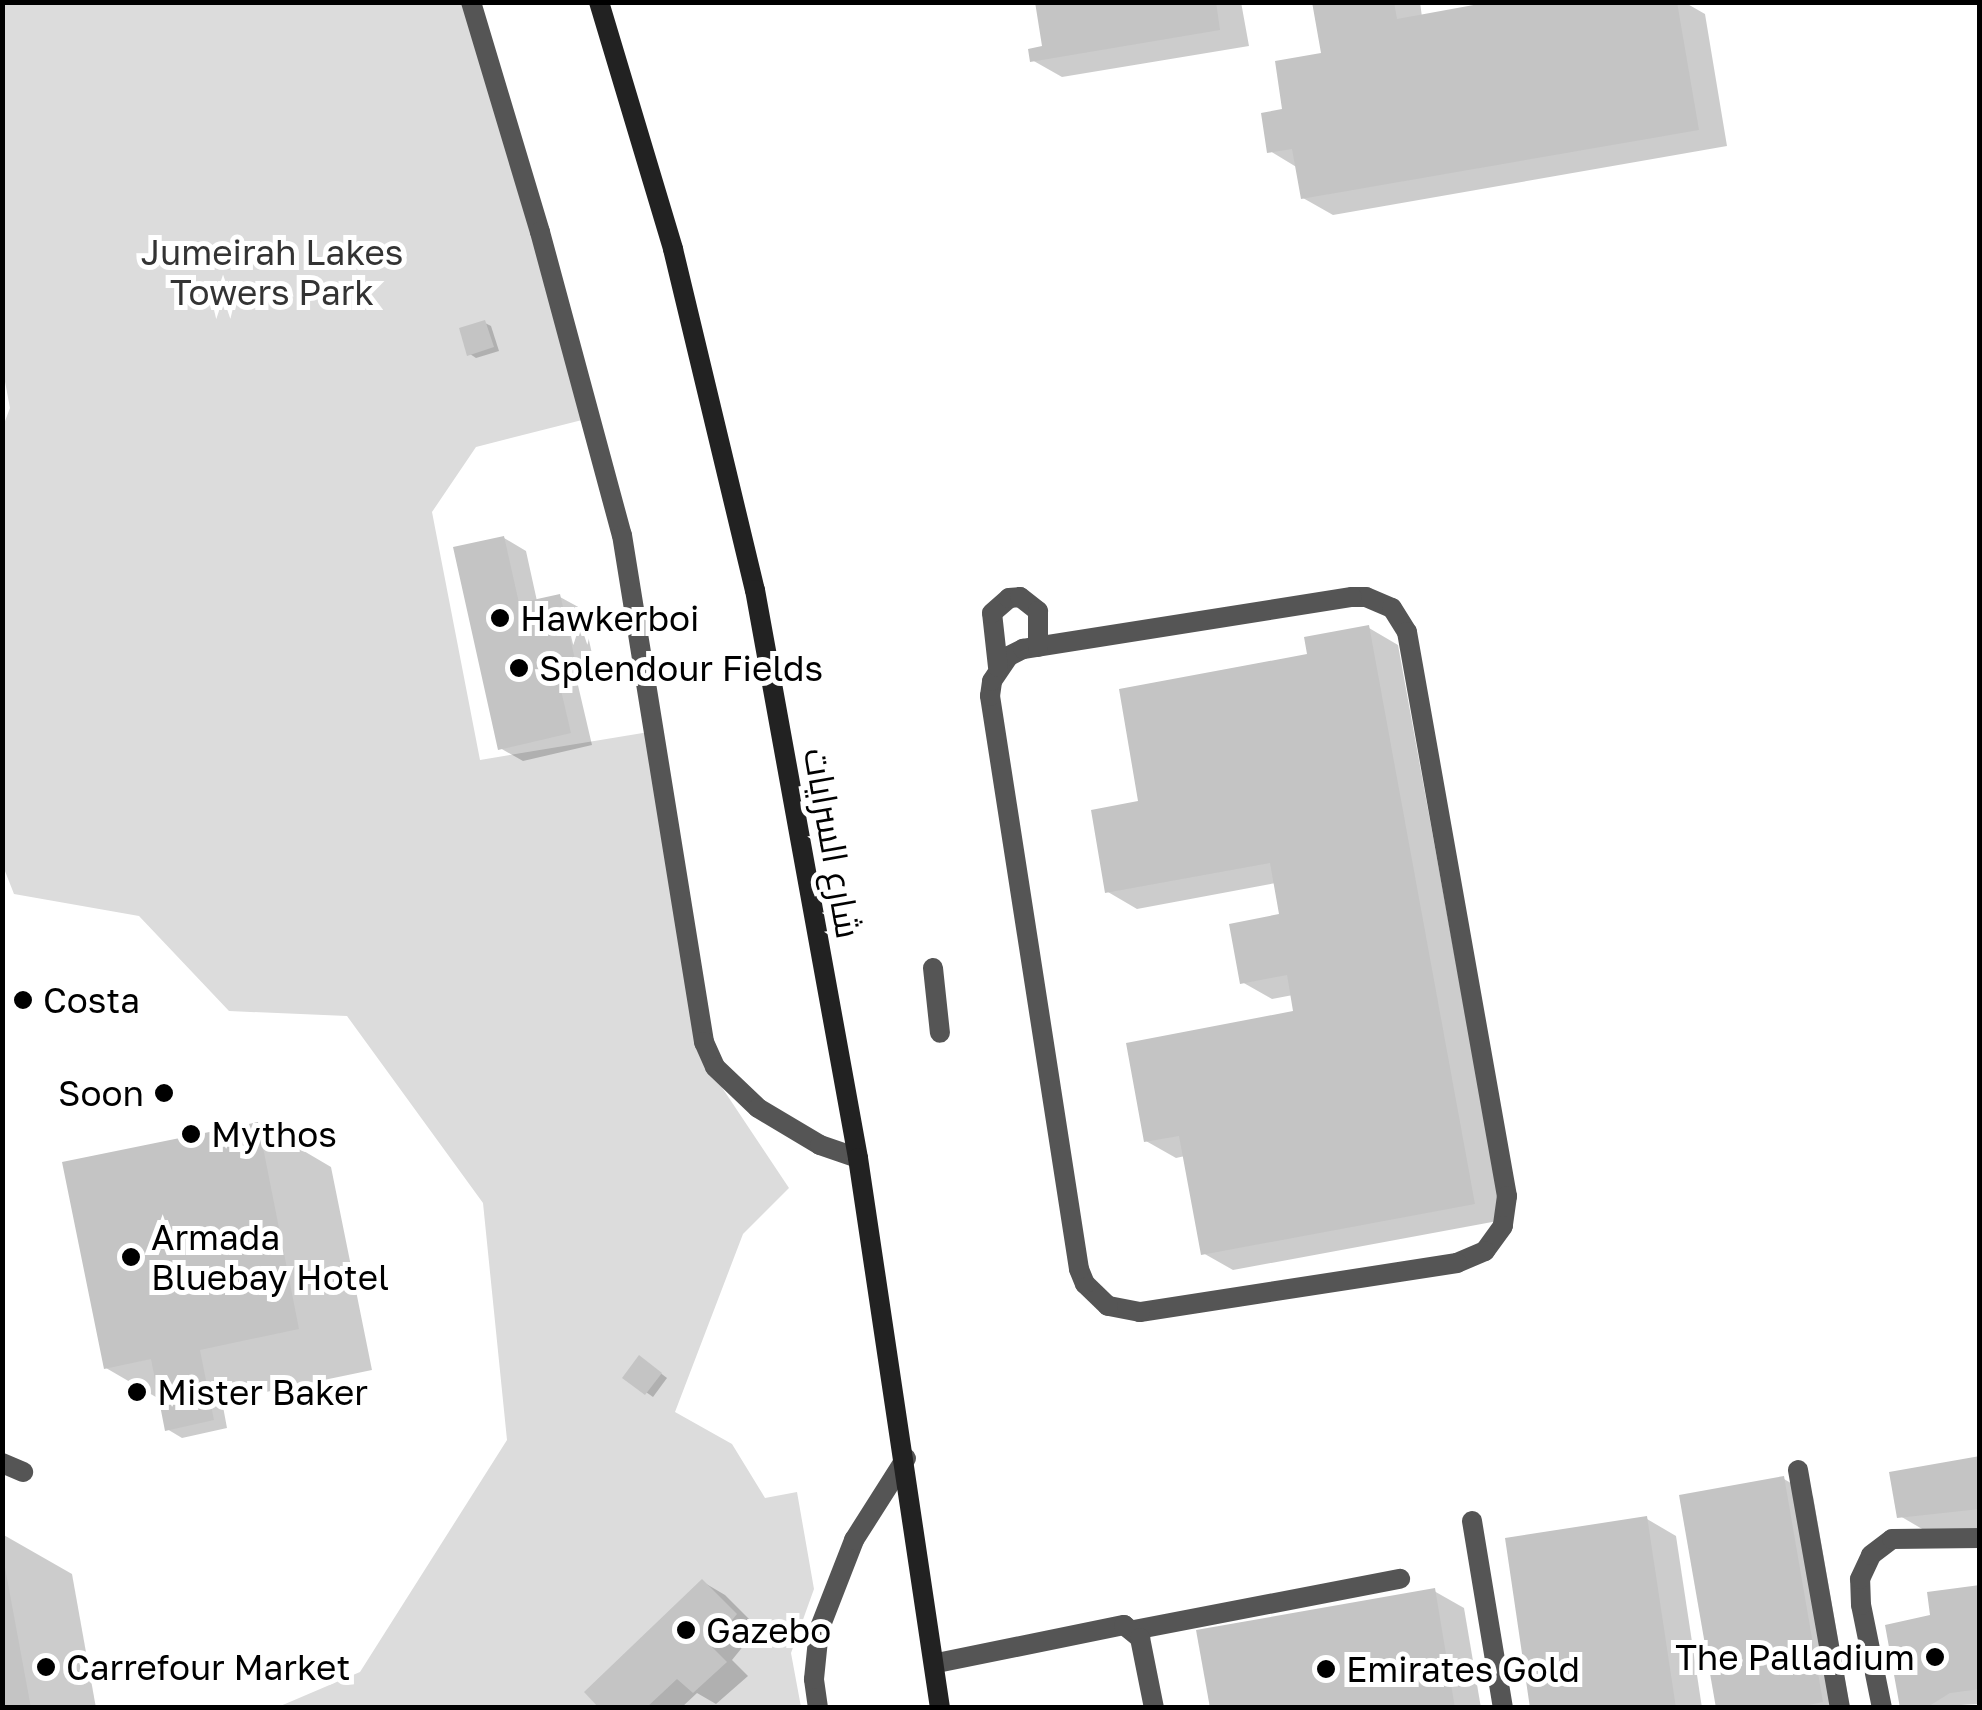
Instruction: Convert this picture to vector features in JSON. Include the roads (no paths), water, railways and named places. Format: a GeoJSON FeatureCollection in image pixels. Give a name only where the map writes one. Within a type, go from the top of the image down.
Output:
{"type":"FeatureCollection","features":[{"type":"Feature","properties":{"kind":"main road","name":"شارع السرايات"},"geometry":{"type":"LineString","coordinates":[[598,2],[674,249],[756,590],[858,1158],[937,1663],[940,1708]]}},
{"type":"Feature","properties":{"kind":"lane"},"geometry":{"type":"LineString","coordinates":[[471,2],[540,232],[622,535],[704,1042],[715,1067],[758,1108],[820,1145],[858,1158]]}},
{"type":"Feature","properties":{"kind":"lane"},"geometry":{"type":"LineString","coordinates":[[998,667],[1008,656],[1038,647],[1352,596],[1380,600],[1402,619],[1506,1196],[1503,1226],[1485,1251],[1457,1263],[1140,1312],[1108,1306],[1095,1297],[1079,1269],[990,696],[998,667],[992,614],[1008,598],[1020,596],[1038,611],[1038,647]]}},
{"type":"Feature","properties":{"kind":"lane"},"geometry":{"type":"LineString","coordinates":[[933,968],[940,1033]]}},
{"type":"Feature","properties":{"kind":"lane"},"geometry":{"type":"LineString","coordinates":[[818,1708],[814,1680],[820,1630],[854,1540],[906,1458]]}},
{"type":"Feature","properties":{"kind":"lane"},"geometry":{"type":"LineString","coordinates":[[2,1462],[23,1472]]}},
{"type":"Feature","properties":{"kind":"lane"},"geometry":{"type":"LineString","coordinates":[[1798,1470],[1840,1708]]}},
{"type":"Feature","properties":{"kind":"lane"},"geometry":{"type":"LineString","coordinates":[[1472,1521],[1503,1708]]}},
{"type":"Feature","properties":{"kind":"lane"},"geometry":{"type":"LineString","coordinates":[[1882,1708],[1861,1605],[1860,1579],[1871,1555],[1892,1539],[1980,1538]]}},
{"type":"Feature","properties":{"kind":"lane"},"geometry":{"type":"LineString","coordinates":[[937,1663],[1113,1624],[1134,1630],[1400,1579]]}},
{"type":"Feature","properties":{"kind":"lane"},"geometry":{"type":"LineString","coordinates":[[1134,1630],[1144,1648],[1154,1708]]}},
{"type":"Feature","properties":{"kind":"place","name":"Hawkerboi"},"geometry":{"type":"Point","coordinates":[500,618]}},
{"type":"Feature","properties":{"kind":"place","name":"Splendour Fields"},"geometry":{"type":"Point","coordinates":[519,668]}},
{"type":"Feature","properties":{"kind":"place","name":"Costa"},"geometry":{"type":"Point","coordinates":[23,1000]}},
{"type":"Feature","properties":{"kind":"place","name":"Soon"},"geometry":{"type":"Point","coordinates":[164,1093]}},
{"type":"Feature","properties":{"kind":"place","name":"Mythos"},"geometry":{"type":"Point","coordinates":[191,1134]}},
{"type":"Feature","properties":{"kind":"place","name":"Armada Bluebay Hotel"},"geometry":{"type":"Point","coordinates":[131,1257]}},
{"type":"Feature","properties":{"kind":"place","name":"Mister Baker"},"geometry":{"type":"Point","coordinates":[137,1392]}},
{"type":"Feature","properties":{"kind":"place","name":"Gazebo"},"geometry":{"type":"Point","coordinates":[686,1630]}},
{"type":"Feature","properties":{"kind":"place","name":"The Palladium"},"geometry":{"type":"Point","coordinates":[1935,1657]}},
{"type":"Feature","properties":{"kind":"place","name":"Carrefour Market"},"geometry":{"type":"Point","coordinates":[46,1667]}},
{"type":"Feature","properties":{"kind":"place","name":"Emirates Gold"},"geometry":{"type":"Point","coordinates":[1326,1669]}},
{"type":"Feature","properties":{"kind":"park label","name":"Jumeirah Lakes Towers Park"},"geometry":{"type":"Point","coordinates":[272,272]}}]}
